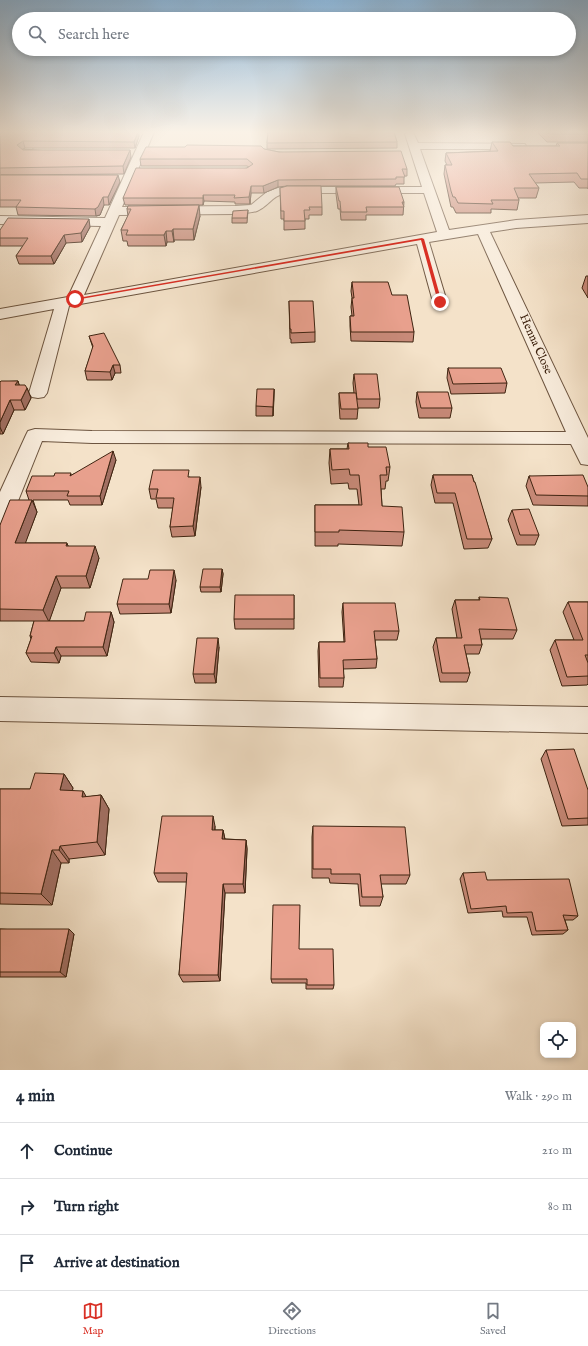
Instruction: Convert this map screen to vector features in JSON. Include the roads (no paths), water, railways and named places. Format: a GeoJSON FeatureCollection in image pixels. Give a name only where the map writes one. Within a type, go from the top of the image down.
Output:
{"type":"FeatureCollection","features":[{"type":"Feature","properties":{"kind":"street"},"geometry":{"type":"LineString","coordinates":[[38,393],[69,300],[111,217],[124,182]]}},
{"type":"Feature","properties":{"kind":"street"},"geometry":{"type":"LineString","coordinates":[[425,182],[444,235]]}},
{"type":"Feature","properties":{"kind":"street"},"geometry":{"type":"LineString","coordinates":[[0,220],[111,217],[236,210],[254,208],[271,194],[278,191],[287,190],[428,190]]}},
{"type":"Feature","properties":{"kind":"street"},"geometry":{"type":"LineString","coordinates":[[0,314],[69,300],[444,235],[516,224],[588,219]]}},
{"type":"Feature","properties":{"kind":"street","name":"Henna Close"},"geometry":{"type":"LineString","coordinates":[[482,230],[588,459]]}},
{"type":"Feature","properties":{"kind":"street"},"geometry":{"type":"LineString","coordinates":[[422,239],[440,302]]}},
{"type":"Feature","properties":{"kind":"street"},"geometry":{"type":"LineString","coordinates":[[0,521],[11,490],[35,435],[92,437],[578,438]]}},
{"type":"Feature","properties":{"kind":"street"},"geometry":{"type":"LineString","coordinates":[[0,709],[588,720]]}}]}
